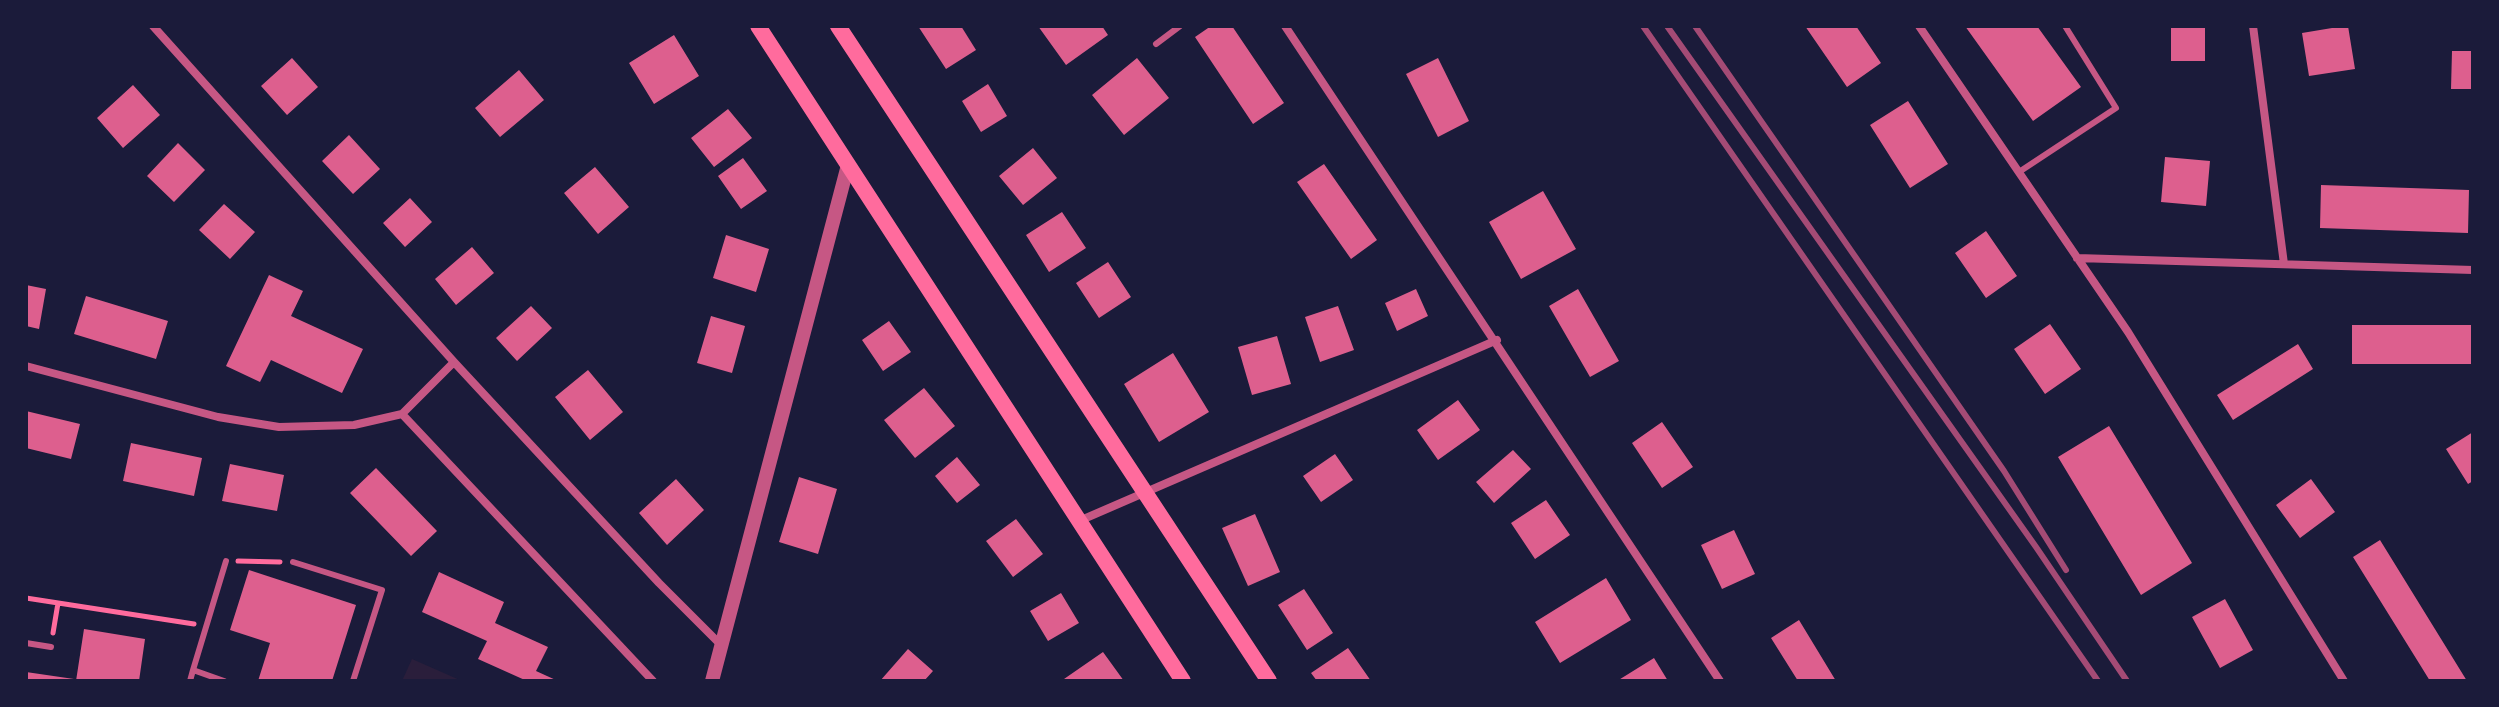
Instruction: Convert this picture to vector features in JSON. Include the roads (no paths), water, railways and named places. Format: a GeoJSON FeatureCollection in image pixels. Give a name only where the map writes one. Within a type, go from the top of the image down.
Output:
{"type":"FeatureCollection","features":[{"type":"Feature","properties":{"kind":"main road"},"geometry":{"type":"LineString","coordinates":[[758,26],[1183,681]]}},
{"type":"Feature","properties":{"kind":"main road"},"geometry":{"type":"LineString","coordinates":[[838,26],[1269,681]]}},
{"type":"Feature","properties":{"kind":"street"},"geometry":{"type":"LineString","coordinates":[[153,26],[454,362],[721,645]]}},
{"type":"Feature","properties":{"kind":"street"},"geometry":{"type":"LineString","coordinates":[[1285,26],[1497,340],[1720,681]]}},
{"type":"Feature","properties":{"kind":"street"},"geometry":{"type":"LineString","coordinates":[[1919,26],[2128,332],[2344,681]]}},
{"type":"Feature","properties":{"kind":"street"},"geometry":{"type":"LineString","coordinates":[[2253,26],[2284,264]]}},
{"type":"Feature","properties":{"kind":"street"},"geometry":{"type":"LineString","coordinates":[[712,681],[848,165]]}},
{"type":"Feature","properties":{"kind":"street"},"geometry":{"type":"LineString","coordinates":[[2077,258],[2473,270]]}},
{"type":"Feature","properties":{"kind":"street"},"geometry":{"type":"LineString","coordinates":[[1077,522],[1497,340]]}},
{"type":"Feature","properties":{"kind":"street"},"geometry":{"type":"LineString","coordinates":[[26,366],[218,417],[279,427],[354,425],[402,414],[454,362]]}},
{"type":"Feature","properties":{"kind":"street"},"geometry":{"type":"LineString","coordinates":[[402,414],[653,681]]}},
{"type":"Feature","properties":{"kind":"lane"},"geometry":{"type":"LineString","coordinates":[[1156,44],[1180,26]]}},
{"type":"Feature","properties":{"kind":"lane"},"geometry":{"type":"LineString","coordinates":[[2019,172],[2116,108],[2065,26]]}},
{"type":"Feature","properties":{"kind":"lane"},"geometry":{"type":"LineString","coordinates":[[190,681],[226,561]]}},
{"type":"Feature","properties":{"kind":"lane"},"geometry":{"type":"LineString","coordinates":[[293,562],[382,590],[353,681]]}},
{"type":"Feature","properties":{"kind":"lane"},"geometry":{"type":"LineString","coordinates":[[26,643],[51,647]]}},
{"type":"Feature","properties":{"kind":"lane"},"geometry":{"type":"LineString","coordinates":[[193,670],[224,681]]}},
{"type":"Feature","properties":{"kind":"railway"},"geometry":{"type":"LineString","coordinates":[[1643,26],[2098,681]]}},
{"type":"Feature","properties":{"kind":"railway"},"geometry":{"type":"LineString","coordinates":[[1667,26],[2036,547],[2127,681]]}},
{"type":"Feature","properties":{"kind":"railway"},"geometry":{"type":"LineString","coordinates":[[1695,26],[2004,471],[2066,570]]}}]}
